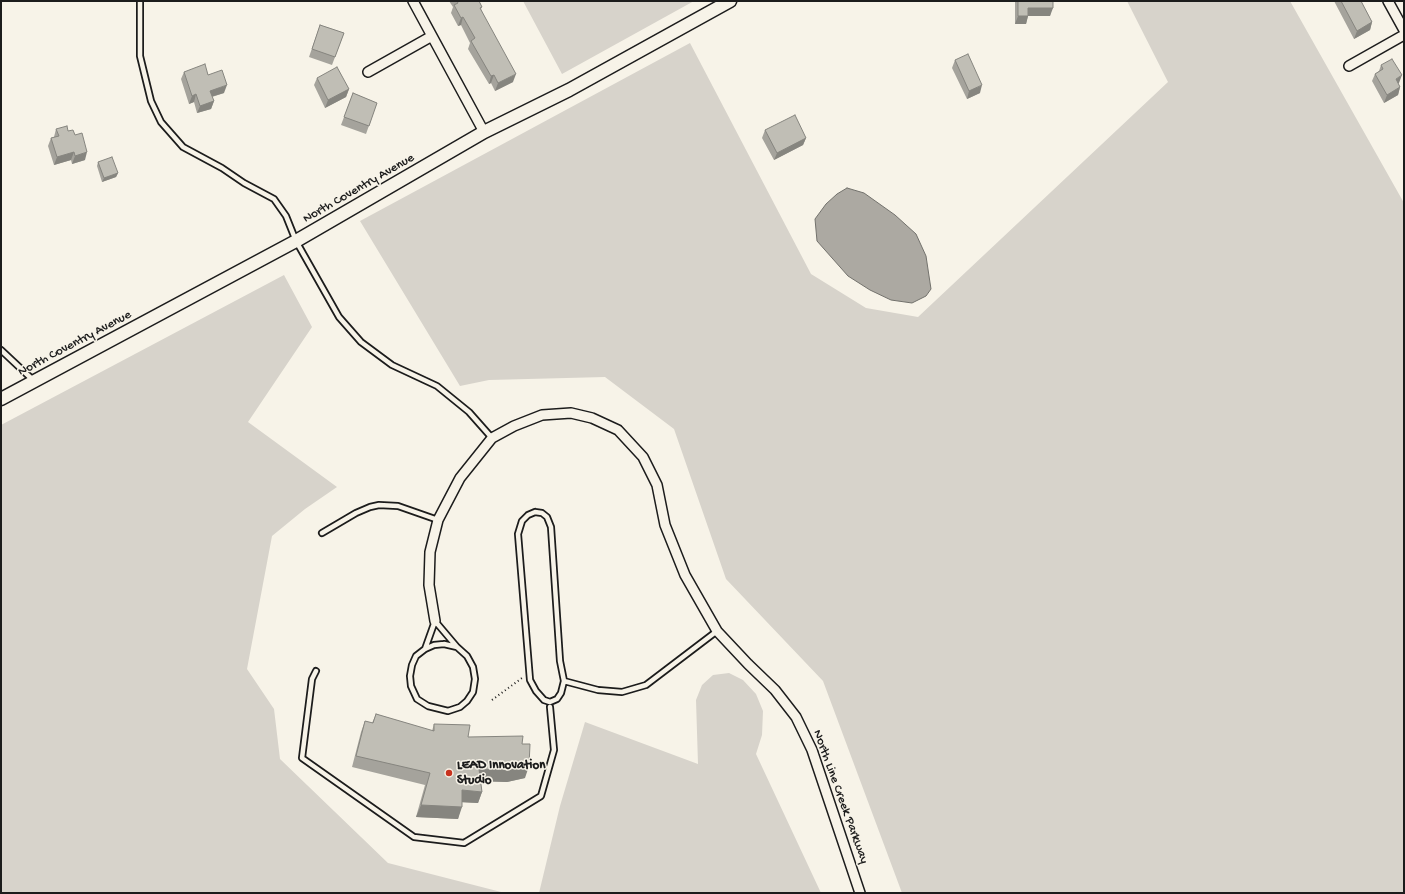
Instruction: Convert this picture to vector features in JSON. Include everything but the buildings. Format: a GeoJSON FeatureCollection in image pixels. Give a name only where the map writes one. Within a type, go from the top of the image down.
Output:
{"type":"FeatureCollection","features":[{"type":"Feature","properties":{"kind":"street"},"geometry":{"type":"LineString","coordinates":[[413,1],[484,132]]}},
{"type":"Feature","properties":{"kind":"street","name":"North Coventry Avenue"},"geometry":{"type":"LineString","coordinates":[[1,399],[296,241],[484,132],[569,90],[730,1]]}},
{"type":"Feature","properties":{"kind":"street"},"geometry":{"type":"LineString","coordinates":[[1388,1],[1404,30]]}},
{"type":"Feature","properties":{"kind":"street"},"geometry":{"type":"LineString","coordinates":[[1349,66],[1404,35]]}},
{"type":"Feature","properties":{"kind":"street"},"geometry":{"type":"LineString","coordinates":[[368,72],[432,36]]}},
{"type":"Feature","properties":{"kind":"street","name":"North Line Creek Parkway"},"geometry":{"type":"LineString","coordinates":[[435,621],[429,585],[430,552],[438,520],[460,478],[492,438],[514,426],[542,415],[571,414],[585,416],[618,430],[643,457],[657,485],[665,525],[685,575],[717,631],[775,690],[796,717],[812,750],[860,893]]}},
{"type":"Feature","properties":{"kind":"lane"},"geometry":{"type":"LineString","coordinates":[[140,1],[140,56],[151,101],[161,122],[183,147],[274,199],[286,216],[296,241],[339,317],[361,342],[392,365],[437,386],[469,412],[492,438]]}},
{"type":"Feature","properties":{"kind":"lane"},"geometry":{"type":"LineString","coordinates":[[1,350],[34,381]]}},
{"type":"Feature","properties":{"kind":"lane"},"geometry":{"type":"LineString","coordinates":[[322,533],[356,513],[379,505],[398,506],[438,520]]}},
{"type":"Feature","properties":{"kind":"lane"},"geometry":{"type":"LineString","coordinates":[[535,512],[542,513],[547,517],[551,527],[560,661],[564,681],[561,693],[557,699],[550,702],[544,700],[536,691],[530,680],[518,534],[522,521],[528,515],[535,512]]}},
{"type":"Feature","properties":{"kind":"lane"},"geometry":{"type":"LineString","coordinates":[[435,621],[466,656],[473,667],[475,679],[473,692],[460,707],[448,711],[428,706],[417,699],[412,690],[410,676],[412,665],[416,656],[425,649],[434,645],[444,644],[457,647]]}},
{"type":"Feature","properties":{"kind":"lane"},"geometry":{"type":"LineString","coordinates":[[425,649],[435,621]]}},
{"type":"Feature","properties":{"kind":"lane"},"geometry":{"type":"LineString","coordinates":[[564,681],[598,690],[622,692],[646,685],[717,631]]}},
{"type":"Feature","properties":{"kind":"lane"},"geometry":{"type":"LineString","coordinates":[[316,671],[312,679],[302,758],[414,837],[464,843],[541,796],[554,750],[550,707]]}},
{"type":"Feature","properties":{"kind":"path"},"geometry":{"type":"LineString","coordinates":[[492,700],[522,678]]}},
{"type":"Feature","properties":{"kind":"shaded area"},"geometry":{"type":"Polygon","coordinates":[[[523,1],[694,1],[562,74],[523,1]]]}},
{"type":"Feature","properties":{"kind":"shaded area"},"geometry":{"type":"Polygon","coordinates":[[[1127,1],[1290,1],[1404,203],[1404,893],[902,893],[823,681],[726,579],[674,429],[605,377],[489,380],[460,386],[360,221],[690,43],[811,274],[866,308],[918,317],[1168,82],[1127,1]]]}},
{"type":"Feature","properties":{"kind":"shaded area"},"geometry":{"type":"Polygon","coordinates":[[[847,188],[864,193],[895,215],[916,234],[926,256],[931,289],[926,296],[912,303],[891,300],[870,290],[848,276],[817,241],[815,219],[826,204],[837,194],[847,188]]]}},
{"type":"Feature","properties":{"kind":"shaded area"},"geometry":{"type":"Polygon","coordinates":[[[284,275],[312,327],[248,422],[337,487],[305,509],[272,536],[247,669],[274,709],[280,759],[388,863],[505,893],[1,893],[1,425],[284,275]]]}},
{"type":"Feature","properties":{"kind":"shaded area"},"geometry":{"type":"Polygon","coordinates":[[[729,673],[743,680],[756,694],[763,711],[762,735],[756,754],[821,893],[539,893],[560,806],[585,722],[698,764],[696,700],[702,685],[713,675],[729,673]]]}},
{"type":"Feature","properties":{"kind":"place","name":"LEAD Innovation Studio"},"geometry":{"type":"Point","coordinates":[449,773]}}]}
